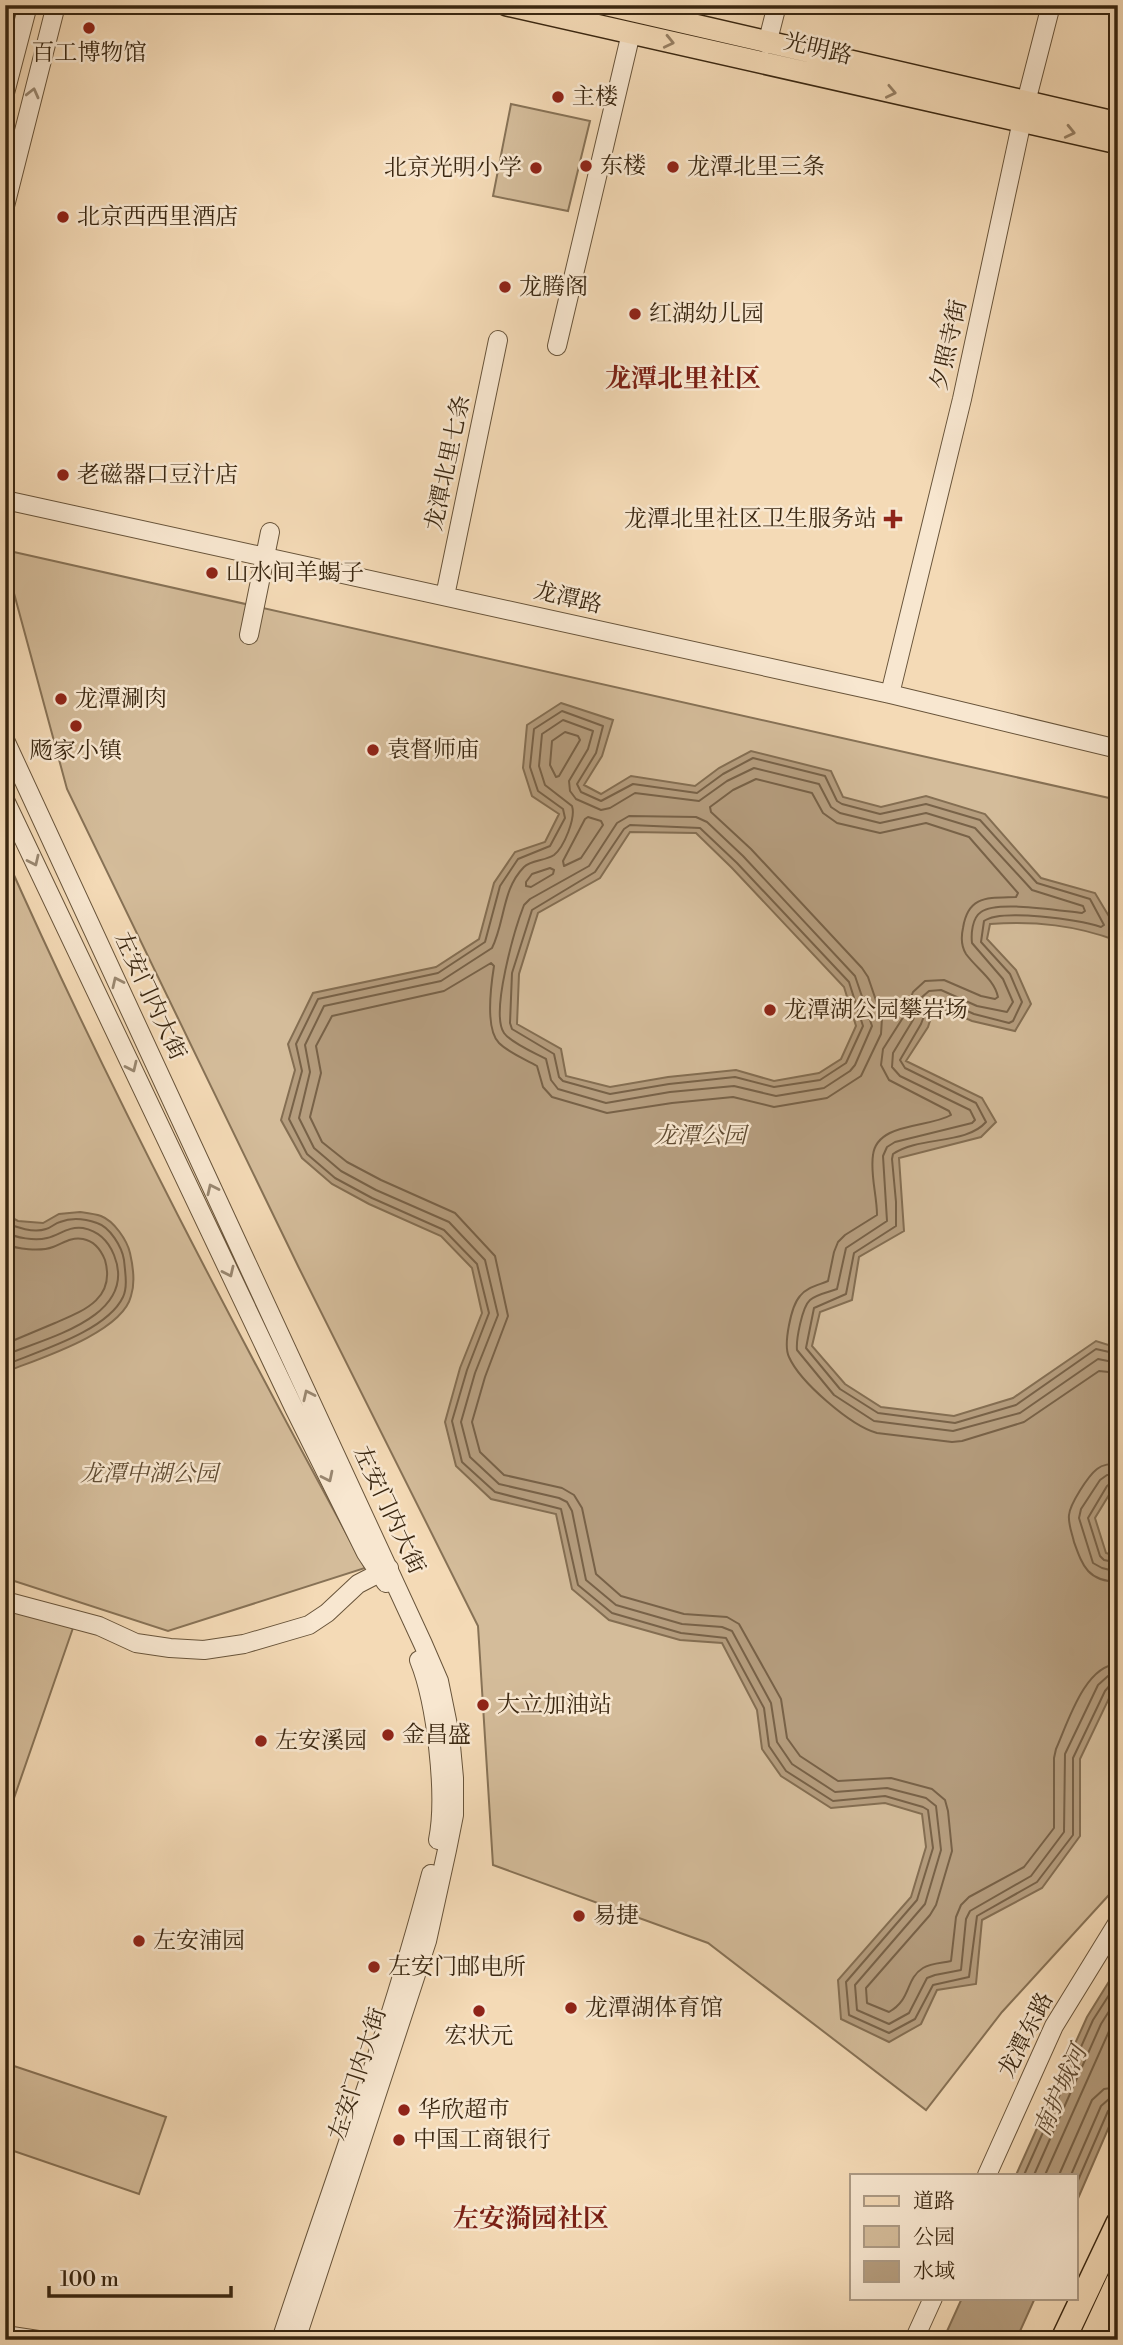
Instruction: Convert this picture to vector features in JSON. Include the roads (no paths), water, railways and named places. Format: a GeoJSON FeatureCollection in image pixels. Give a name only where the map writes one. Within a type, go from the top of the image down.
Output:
{"type":"FeatureCollection","features":[{"type":"Feature","properties":{"kind":"highway"},"geometry":{"type":"LineString","coordinates":[[1063,2340],[1118,2224]]}},
{"type":"Feature","properties":{"kind":"highway"},"geometry":{"type":"LineString","coordinates":[[1091,2340],[1118,2282]]}},
{"type":"Feature","properties":{"kind":"main road","name":"光明路"},"geometry":{"type":"LineString","coordinates":[[507,5],[631,33],[1025,112],[1118,123]]}},
{"type":"Feature","properties":{"kind":"main road","name":"光明路"},"geometry":{"type":"LineString","coordinates":[[608,5],[636,9],[1025,112],[1118,143]]}},
{"type":"Feature","properties":{"kind":"street"},"geometry":{"type":"LineString","coordinates":[[5,93],[28,5]]}},
{"type":"Feature","properties":{"kind":"street"},"geometry":{"type":"LineString","coordinates":[[5,206],[56,5]]}},
{"type":"Feature","properties":{"kind":"street"},"geometry":{"type":"LineString","coordinates":[[767,44],[777,5]]}},
{"type":"Feature","properties":{"kind":"street","name":"夕照寺街"},"geometry":{"type":"LineString","coordinates":[[890,694],[965,386],[1051,5]]}},
{"type":"Feature","properties":{"kind":"street"},"geometry":{"type":"LineString","coordinates":[[557,346],[631,33]]}},
{"type":"Feature","properties":{"kind":"street","name":"龙潭北里七条"},"geometry":{"type":"LineString","coordinates":[[445,596],[498,340]]}},
{"type":"Feature","properties":{"kind":"street","name":"龙潭路"},"geometry":{"type":"LineString","coordinates":[[5,500],[890,694],[1118,749]]}},
{"type":"Feature","properties":{"kind":"street"},"geometry":{"type":"LineString","coordinates":[[249,635],[270,532]]}},
{"type":"Feature","properties":{"kind":"street","name":"左安门内大街"},"geometry":{"type":"LineString","coordinates":[[5,740],[384,1570],[439,1681],[450,1735],[454,1815],[427,1941],[296,2340]]}},
{"type":"Feature","properties":{"kind":"street","name":"左安门内大街"},"geometry":{"type":"LineString","coordinates":[[5,800],[294,1408],[366,1552],[384,1570],[425,1674],[438,1754],[442,1800],[440,1832],[415,1933],[281,2340]]}},
{"type":"Feature","properties":{"kind":"street"},"geometry":{"type":"LineString","coordinates":[[5,1601],[99,1626],[136,1643],[204,1650],[244,1644],[309,1625],[327,1613],[358,1584],[384,1570]]}},
{"type":"Feature","properties":{"kind":"street","name":"龙潭东路"},"geometry":{"type":"LineString","coordinates":[[987,2174],[1054,2026],[1118,1922]]}},
{"type":"Feature","properties":{"kind":"street"},"geometry":{"type":"LineString","coordinates":[[914,2340],[932,2300]]}},
{"type":"Feature","properties":{"kind":"street"},"geometry":{"type":"LineString","coordinates":[[5,2335],[37,2340]]}},
{"type":"Feature","properties":{"kind":"water"},"geometry":{"type":"Polygon","coordinates":[[[561,703],[613,720],[602,756],[584,785],[601,794],[631,776],[695,786],[719,768],[751,751],[831,771],[843,797],[881,807],[926,796],[985,814],[1041,878],[1095,893],[1113,923],[1118,925],[1118,941],[1055,925],[990,924],[987,939],[1016,970],[1031,1004],[1015,1031],[972,1021],[935,1005],[928,1027],[906,1061],[982,1098],[996,1122],[981,1137],[899,1158],[904,1231],[859,1257],[852,1300],[820,1312],[812,1346],[845,1384],[881,1407],[954,1416],[1013,1398],[1096,1341],[1118,1348],[1118,1490],[1112,1490],[1095,1518],[1106,1553],[1118,1557],[1118,1688],[1111,1694],[1080,1759],[1080,1836],[1042,1888],[982,1920],[976,1984],[937,1990],[921,2024],[889,2042],[841,2019],[838,1980],[911,1897],[926,1847],[922,1814],[885,1803],[831,1808],[781,1776],[762,1749],[757,1710],[722,1643],[680,1640],[609,1620],[572,1589],[556,1514],[491,1499],[456,1466],[445,1422],[460,1368],[482,1313],[472,1268],[441,1236],[369,1204],[332,1184],[302,1158],[281,1120],[295,1070],[288,1044],[313,993],[436,967],[479,939],[494,883],[515,852],[545,842],[559,814],[532,796],[523,768],[527,725],[561,703]],[[630,832],[600,878],[538,913],[519,974],[517,1024],[561,1049],[566,1076],[610,1087],[668,1077],[736,1070],[774,1081],[819,1073],[841,1059],[856,1026],[844,987],[696,833],[630,832]]]}},
{"type":"Feature","properties":{"kind":"water"},"geometry":{"type":"Polygon","coordinates":[[[80,1212],[106,1218],[123,1237],[132,1264],[131,1296],[112,1322],[96,1333],[57,1352],[5,1372],[5,1214],[18,1221],[43,1223],[59,1214],[80,1212]]]}},
{"type":"Feature","properties":{"kind":"water","name":"南护城河"},"geometry":{"type":"Polygon","coordinates":[[[1118,1967],[1118,2106],[1078,2198],[1078,2174],[1016,2174],[1087,2017],[1118,1967]]]}},
{"type":"Feature","properties":{"kind":"water"},"geometry":{"type":"Polygon","coordinates":[[[961,2300],[1034,2300],[1016,2340],[943,2340],[961,2300]]]}},
{"type":"Feature","properties":{"kind":"place","name":"百工博物馆"},"geometry":{"type":"Point","coordinates":[89,28]}},
{"type":"Feature","properties":{"kind":"place","name":"主楼"},"geometry":{"type":"Point","coordinates":[558,97]}},
{"type":"Feature","properties":{"kind":"place","name":"东楼"},"geometry":{"type":"Point","coordinates":[586,166]}},
{"type":"Feature","properties":{"kind":"place","name":"龙潭北里三条"},"geometry":{"type":"Point","coordinates":[673,167]}},
{"type":"Feature","properties":{"kind":"place","name":"北京光明小学"},"geometry":{"type":"Point","coordinates":[536,168]}},
{"type":"Feature","properties":{"kind":"place","name":"北京西西里酒店"},"geometry":{"type":"Point","coordinates":[63,217]}},
{"type":"Feature","properties":{"kind":"place","name":"龙腾阁"},"geometry":{"type":"Point","coordinates":[505,287]}},
{"type":"Feature","properties":{"kind":"place","name":"红湖幼儿园"},"geometry":{"type":"Point","coordinates":[635,314]}},
{"type":"Feature","properties":{"kind":"place","name":"老磁器口豆汁店"},"geometry":{"type":"Point","coordinates":[63,475]}},
{"type":"Feature","properties":{"kind":"place","name":"龙潭北里社区卫生服务站"},"geometry":{"type":"Point","coordinates":[893,519]}},
{"type":"Feature","properties":{"kind":"place","name":"山水间羊蝎子"},"geometry":{"type":"Point","coordinates":[212,573]}},
{"type":"Feature","properties":{"kind":"place","name":"龙潭涮肉"},"geometry":{"type":"Point","coordinates":[61,699]}},
{"type":"Feature","properties":{"kind":"place","name":"飏家小镇"},"geometry":{"type":"Point","coordinates":[76,726]}},
{"type":"Feature","properties":{"kind":"place","name":"袁督师庙"},"geometry":{"type":"Point","coordinates":[373,750]}},
{"type":"Feature","properties":{"kind":"place","name":"龙潭湖公园攀岩场"},"geometry":{"type":"Point","coordinates":[770,1010]}},
{"type":"Feature","properties":{"kind":"place","name":"大立加油站"},"geometry":{"type":"Point","coordinates":[483,1705]}},
{"type":"Feature","properties":{"kind":"place","name":"金昌盛"},"geometry":{"type":"Point","coordinates":[388,1735]}},
{"type":"Feature","properties":{"kind":"place","name":"左安溪园"},"geometry":{"type":"Point","coordinates":[261,1741]}},
{"type":"Feature","properties":{"kind":"place","name":"易捷"},"geometry":{"type":"Point","coordinates":[579,1916]}},
{"type":"Feature","properties":{"kind":"place","name":"左安浦园"},"geometry":{"type":"Point","coordinates":[139,1941]}},
{"type":"Feature","properties":{"kind":"place","name":"左安门邮电所"},"geometry":{"type":"Point","coordinates":[374,1967]}},
{"type":"Feature","properties":{"kind":"place","name":"龙潭湖体育馆"},"geometry":{"type":"Point","coordinates":[571,2008]}},
{"type":"Feature","properties":{"kind":"place","name":"宏状元"},"geometry":{"type":"Point","coordinates":[479,2011]}},
{"type":"Feature","properties":{"kind":"place","name":"华欣超市"},"geometry":{"type":"Point","coordinates":[404,2110]}},
{"type":"Feature","properties":{"kind":"place","name":"中国工商银行"},"geometry":{"type":"Point","coordinates":[399,2140]}},
{"type":"Feature","properties":{"kind":"district","name":"龙潭北里社区"},"geometry":{"type":"Point","coordinates":[683,379]}},
{"type":"Feature","properties":{"kind":"district","name":"左安漪园社区"},"geometry":{"type":"Point","coordinates":[531,2219]}},
{"type":"Feature","properties":{"kind":"park label","name":"龙潭公园"},"geometry":{"type":"Point","coordinates":[700,1136]}},
{"type":"Feature","properties":{"kind":"park label","name":"龙潭中湖公园"},"geometry":{"type":"Point","coordinates":[149,1474]}}]}
